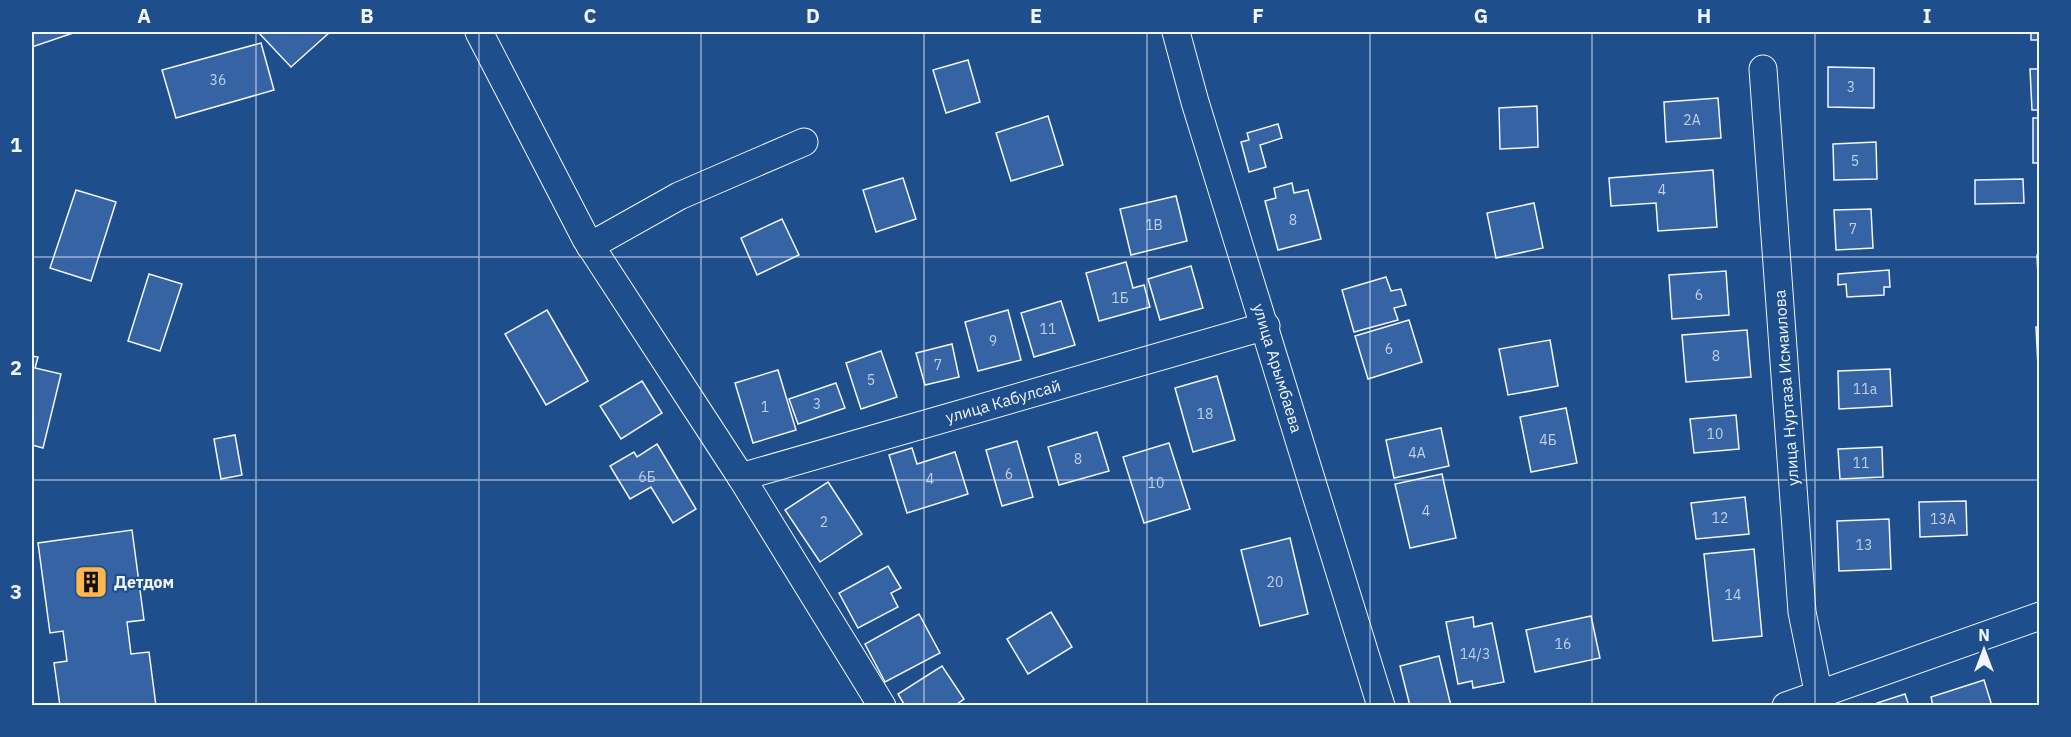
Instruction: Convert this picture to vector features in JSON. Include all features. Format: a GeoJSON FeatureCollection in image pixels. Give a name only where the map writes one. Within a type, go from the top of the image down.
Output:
{"type":"FeatureCollection","features":[{"type":"Feature","properties":{"kind":"street"},"geometry":{"type":"LineString","coordinates":[[478,32],[588,243],[741,477],[882,705]]}},
{"type":"Feature","properties":{"kind":"street","name":"улица Арымбаева"},"geometry":{"type":"LineString","coordinates":[[1176,32],[1195,102],[1382,705]]}},
{"type":"Feature","properties":{"kind":"street","name":"улица Нуртаза Исмаилова"},"geometry":{"type":"LineString","coordinates":[[1763,69],[1802,612],[1819,701]]}},
{"type":"Feature","properties":{"kind":"street"},"geometry":{"type":"LineString","coordinates":[[588,243],[679,196],[804,142]]}},
{"type":"Feature","properties":{"kind":"street","name":"улица Кабулсай"},"geometry":{"type":"LineString","coordinates":[[741,477],[1266,326]]}},
{"type":"Feature","properties":{"kind":"street"},"geometry":{"type":"LineString","coordinates":[[1786,705],[1819,701],[2040,616]]}},
{"type":"Feature","properties":{"kind":"building"},"geometry":{"type":"Polygon","coordinates":[[[32,32],[76,32],[32,47],[32,32]]]}},
{"type":"Feature","properties":{"kind":"building"},"geometry":{"type":"Polygon","coordinates":[[[258,32],[330,32],[291,67],[258,32]]]}},
{"type":"Feature","properties":{"kind":"building"},"geometry":{"type":"Polygon","coordinates":[[[2031,32],[2040,32],[2040,40],[2031,40],[2031,32]]]}},
{"type":"Feature","properties":{"kind":"building"},"geometry":{"type":"Polygon","coordinates":[[[261,43],[274,90],[176,118],[162,70],[261,43]]]}},
{"type":"Feature","properties":{"kind":"building"},"geometry":{"type":"Polygon","coordinates":[[[968,60],[980,102],[946,113],[933,70],[968,60]]]}},
{"type":"Feature","properties":{"kind":"building"},"geometry":{"type":"Polygon","coordinates":[[[1828,67],[1874,68],[1874,108],[1828,107],[1828,67]]]}},
{"type":"Feature","properties":{"kind":"building"},"geometry":{"type":"Polygon","coordinates":[[[2030,69],[2040,69],[2040,110],[2032,110],[2030,69]]]}},
{"type":"Feature","properties":{"kind":"building"},"geometry":{"type":"Polygon","coordinates":[[[1718,98],[1721,138],[1666,142],[1664,102],[1718,98]]]}},
{"type":"Feature","properties":{"kind":"building"},"geometry":{"type":"Polygon","coordinates":[[[1537,106],[1538,147],[1500,149],[1499,108],[1537,106]]]}},
{"type":"Feature","properties":{"kind":"building"},"geometry":{"type":"Polygon","coordinates":[[[1048,116],[1063,165],[1011,181],[996,133],[1048,116]]]}},
{"type":"Feature","properties":{"kind":"building"},"geometry":{"type":"Polygon","coordinates":[[[2033,118],[2040,118],[2040,163],[2033,163],[2033,118]]]}},
{"type":"Feature","properties":{"kind":"building"},"geometry":{"type":"Polygon","coordinates":[[[1278,124],[1282,138],[1260,145],[1266,167],[1249,172],[1241,142],[1249,140],[1247,133],[1278,124]]]}},
{"type":"Feature","properties":{"kind":"building"},"geometry":{"type":"Polygon","coordinates":[[[1876,142],[1877,179],[1834,180],[1833,144],[1876,142]]]}},
{"type":"Feature","properties":{"kind":"building"},"geometry":{"type":"Polygon","coordinates":[[[1713,170],[1717,227],[1658,231],[1656,203],[1611,206],[1609,178],[1713,170]]]}},
{"type":"Feature","properties":{"kind":"building"},"geometry":{"type":"Polygon","coordinates":[[[903,178],[916,219],[876,232],[863,190],[903,178]]]}},
{"type":"Feature","properties":{"kind":"building"},"geometry":{"type":"Polygon","coordinates":[[[2023,179],[2024,203],[1975,204],[1975,180],[2023,179]]]}},
{"type":"Feature","properties":{"kind":"building"},"geometry":{"type":"Polygon","coordinates":[[[1292,183],[1294,193],[1308,190],[1321,239],[1278,250],[1265,201],[1276,198],[1274,188],[1292,183]]]}},
{"type":"Feature","properties":{"kind":"building"},"geometry":{"type":"Polygon","coordinates":[[[76,190],[116,202],[91,281],[50,268],[76,190]]]}},
{"type":"Feature","properties":{"kind":"building"},"geometry":{"type":"Polygon","coordinates":[[[1176,196],[1187,241],[1131,255],[1120,209],[1176,196]]]}},
{"type":"Feature","properties":{"kind":"building"},"geometry":{"type":"Polygon","coordinates":[[[1534,203],[1543,248],[1496,258],[1487,213],[1534,203]]]}},
{"type":"Feature","properties":{"kind":"building"},"geometry":{"type":"Polygon","coordinates":[[[1871,209],[1873,248],[1836,250],[1834,210],[1871,209]]]}},
{"type":"Feature","properties":{"kind":"building"},"geometry":{"type":"Polygon","coordinates":[[[782,219],[799,255],[757,275],[741,238],[782,219]]]}},
{"type":"Feature","properties":{"kind":"building"},"geometry":{"type":"Polygon","coordinates":[[[2040,254],[2040,295],[2039,295],[2037,255],[2040,254]]]}},
{"type":"Feature","properties":{"kind":"building"},"geometry":{"type":"Polygon","coordinates":[[[1126,262],[1133,288],[1144,285],[1150,307],[1099,321],[1086,273],[1126,262]]]}},
{"type":"Feature","properties":{"kind":"building"},"geometry":{"type":"Polygon","coordinates":[[[1191,266],[1203,308],[1160,320],[1148,279],[1191,266]]]}},
{"type":"Feature","properties":{"kind":"building"},"geometry":{"type":"Polygon","coordinates":[[[1889,270],[1890,287],[1884,287],[1884,295],[1847,297],[1846,284],[1838,285],[1838,274],[1889,270]]]}},
{"type":"Feature","properties":{"kind":"building"},"geometry":{"type":"Polygon","coordinates":[[[1726,271],[1729,315],[1672,319],[1669,275],[1726,271]]]}},
{"type":"Feature","properties":{"kind":"building"},"geometry":{"type":"Polygon","coordinates":[[[149,274],[182,284],[160,351],[128,341],[149,274]]]}},
{"type":"Feature","properties":{"kind":"building"},"geometry":{"type":"Polygon","coordinates":[[[1386,277],[1391,291],[1401,289],[1406,305],[1394,308],[1398,320],[1354,332],[1342,290],[1386,277]]]}},
{"type":"Feature","properties":{"kind":"building"},"geometry":{"type":"Polygon","coordinates":[[[1061,301],[1075,345],[1034,357],[1021,313],[1061,301]]]}},
{"type":"Feature","properties":{"kind":"building"},"geometry":{"type":"Polygon","coordinates":[[[547,310],[588,381],[546,405],[505,334],[547,310]]]}},
{"type":"Feature","properties":{"kind":"building"},"geometry":{"type":"Polygon","coordinates":[[[1008,310],[1021,360],[978,371],[965,322],[1008,310]]]}},
{"type":"Feature","properties":{"kind":"building"},"geometry":{"type":"Polygon","coordinates":[[[1409,320],[1422,362],[1368,379],[1355,336],[1409,320]]]}},
{"type":"Feature","properties":{"kind":"building"},"geometry":{"type":"Polygon","coordinates":[[[2036,327],[2040,327],[2040,367],[2038,367],[2036,327]]]}},
{"type":"Feature","properties":{"kind":"building"},"geometry":{"type":"Polygon","coordinates":[[[1747,330],[1751,377],[1686,382],[1682,335],[1747,330]]]}},
{"type":"Feature","properties":{"kind":"building"},"geometry":{"type":"Polygon","coordinates":[[[1550,340],[1558,386],[1508,395],[1499,349],[1550,340]]]}},
{"type":"Feature","properties":{"kind":"building"},"geometry":{"type":"Polygon","coordinates":[[[952,344],[959,377],[925,385],[916,353],[952,344]]]}},
{"type":"Feature","properties":{"kind":"building"},"geometry":{"type":"Polygon","coordinates":[[[881,351],[897,397],[861,409],[846,363],[881,351]]]}},
{"type":"Feature","properties":{"kind":"building"},"geometry":{"type":"Polygon","coordinates":[[[32,356],[38,357],[35,368],[61,374],[43,448],[32,445],[32,356]]]}},
{"type":"Feature","properties":{"kind":"building"},"geometry":{"type":"Polygon","coordinates":[[[1890,369],[1892,406],[1839,409],[1838,371],[1890,369]]]}},
{"type":"Feature","properties":{"kind":"building"},"geometry":{"type":"Polygon","coordinates":[[[778,370],[796,430],[753,443],[735,383],[778,370]]]}},
{"type":"Feature","properties":{"kind":"building"},"geometry":{"type":"Polygon","coordinates":[[[1217,376],[1235,440],[1193,452],[1175,388],[1217,376]]]}},
{"type":"Feature","properties":{"kind":"building"},"geometry":{"type":"Polygon","coordinates":[[[642,381],[662,413],[621,439],[600,406],[642,381]]]}},
{"type":"Feature","properties":{"kind":"building"},"geometry":{"type":"Polygon","coordinates":[[[836,383],[845,408],[798,424],[789,399],[836,383]]]}},
{"type":"Feature","properties":{"kind":"building"},"geometry":{"type":"Polygon","coordinates":[[[1566,408],[1577,463],[1531,472],[1520,417],[1566,408]]]}},
{"type":"Feature","properties":{"kind":"building"},"geometry":{"type":"Polygon","coordinates":[[[1736,415],[1739,449],[1694,453],[1690,419],[1736,415]]]}},
{"type":"Feature","properties":{"kind":"building"},"geometry":{"type":"Polygon","coordinates":[[[1441,428],[1449,466],[1394,478],[1386,440],[1441,428]]]}},
{"type":"Feature","properties":{"kind":"building"},"geometry":{"type":"Polygon","coordinates":[[[1097,432],[1109,471],[1059,485],[1048,447],[1097,432]]]}},
{"type":"Feature","properties":{"kind":"building"},"geometry":{"type":"Polygon","coordinates":[[[235,435],[242,475],[221,479],[214,439],[235,435]]]}},
{"type":"Feature","properties":{"kind":"building"},"geometry":{"type":"Polygon","coordinates":[[[1017,441],[1033,497],[1002,506],[986,450],[1017,441]]]}},
{"type":"Feature","properties":{"kind":"building"},"geometry":{"type":"Polygon","coordinates":[[[1169,443],[1190,509],[1144,523],[1123,457],[1169,443]]]}},
{"type":"Feature","properties":{"kind":"building"},"geometry":{"type":"Polygon","coordinates":[[[657,444],[696,509],[673,523],[651,487],[630,499],[610,466],[634,452],[637,457],[657,444]]]}},
{"type":"Feature","properties":{"kind":"building"},"geometry":{"type":"Polygon","coordinates":[[[1882,447],[1883,477],[1840,479],[1838,449],[1882,447]]]}},
{"type":"Feature","properties":{"kind":"building"},"geometry":{"type":"Polygon","coordinates":[[[912,448],[917,464],[955,452],[968,494],[907,513],[889,455],[912,448]]]}},
{"type":"Feature","properties":{"kind":"building"},"geometry":{"type":"Polygon","coordinates":[[[1442,474],[1456,538],[1410,548],[1395,484],[1442,474]]]}},
{"type":"Feature","properties":{"kind":"building"},"geometry":{"type":"Polygon","coordinates":[[[828,482],[862,534],[820,562],[785,510],[828,482]]]}},
{"type":"Feature","properties":{"kind":"building"},"geometry":{"type":"Polygon","coordinates":[[[1745,497],[1749,534],[1696,539],[1691,503],[1745,497]]]}},
{"type":"Feature","properties":{"kind":"building"},"geometry":{"type":"Polygon","coordinates":[[[1966,501],[1967,535],[1920,537],[1919,502],[1966,501]]]}},
{"type":"Feature","properties":{"kind":"building"},"geometry":{"type":"Polygon","coordinates":[[[1889,519],[1891,569],[1839,571],[1837,521],[1889,519]]]}},
{"type":"Feature","properties":{"kind":"building","name":"Детдом"},"geometry":{"type":"Polygon","coordinates":[[[132,530],[144,620],[127,622],[131,654],[149,652],[156,706],[60,706],[54,663],[67,661],[63,631],[50,633],[38,543],[132,530]]]}},
{"type":"Feature","properties":{"kind":"building"},"geometry":{"type":"Polygon","coordinates":[[[1290,538],[1308,614],[1260,626],[1241,550],[1290,538]]]}},
{"type":"Feature","properties":{"kind":"building"},"geometry":{"type":"Polygon","coordinates":[[[1754,549],[1762,636],[1713,641],[1704,554],[1754,549]]]}},
{"type":"Feature","properties":{"kind":"building"},"geometry":{"type":"Polygon","coordinates":[[[888,566],[901,588],[891,593],[898,607],[858,628],[839,593],[888,566]]]}},
{"type":"Feature","properties":{"kind":"building"},"geometry":{"type":"Polygon","coordinates":[[[1051,612],[1072,647],[1028,674],[1007,639],[1051,612]]]}},
{"type":"Feature","properties":{"kind":"building"},"geometry":{"type":"Polygon","coordinates":[[[919,614],[940,653],[885,682],[865,644],[919,614]]]}},
{"type":"Feature","properties":{"kind":"building"},"geometry":{"type":"Polygon","coordinates":[[[1591,616],[1600,658],[1535,672],[1526,630],[1591,616]]]}},
{"type":"Feature","properties":{"kind":"building"},"geometry":{"type":"Polygon","coordinates":[[[1473,617],[1474,627],[1492,623],[1504,682],[1473,688],[1472,681],[1458,684],[1446,622],[1473,617]]]}},
{"type":"Feature","properties":{"kind":"building"},"geometry":{"type":"Polygon","coordinates":[[[1439,656],[1451,706],[1410,706],[1400,666],[1439,656]]]}},
{"type":"Feature","properties":{"kind":"building"},"geometry":{"type":"Polygon","coordinates":[[[942,666],[964,699],[954,706],[905,706],[898,694],[942,666]]]}},
{"type":"Feature","properties":{"kind":"building"},"geometry":{"type":"Polygon","coordinates":[[[1984,680],[1992,706],[1933,706],[1931,697],[1984,680]]]}},
{"type":"Feature","properties":{"kind":"building"},"geometry":{"type":"Polygon","coordinates":[[[1905,694],[1909,706],[1877,706],[1877,703],[1905,694]]]}},
{"type":"Feature","properties":{"kind":"place","name":"Детдом"},"geometry":{"type":"Point","coordinates":[91,582]}}]}
